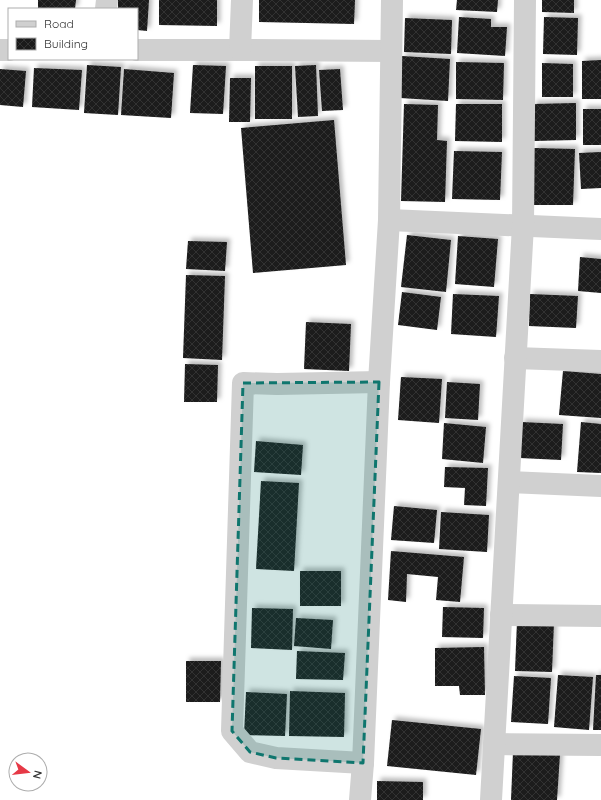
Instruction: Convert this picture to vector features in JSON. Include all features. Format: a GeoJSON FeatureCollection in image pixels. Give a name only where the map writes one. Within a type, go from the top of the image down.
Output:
{"type":"FeatureCollection","features":[{"type":"Feature","properties":{"kind":"street"},"geometry":{"type":"LineString","coordinates":[[240,50],[242,0]]}},
{"type":"Feature","properties":{"kind":"street"},"geometry":{"type":"LineString","coordinates":[[360,800],[363,763],[379,382],[389,220],[392,0]]}},
{"type":"Feature","properties":{"kind":"street"},"geometry":{"type":"LineString","coordinates":[[491,800],[523,225],[525,0]]}},
{"type":"Feature","properties":{"kind":"street"},"geometry":{"type":"LineString","coordinates":[[138,50],[391,51]]}},
{"type":"Feature","properties":{"kind":"street"},"geometry":{"type":"LineString","coordinates":[[389,220],[601,229]]}},
{"type":"Feature","properties":{"kind":"street"},"geometry":{"type":"LineString","coordinates":[[515,358],[601,361]]}},
{"type":"Feature","properties":{"kind":"street"},"geometry":{"type":"LineString","coordinates":[[363,763],[276,758],[250,752],[232,731],[243,383],[277,384],[379,382]]}},
{"type":"Feature","properties":{"kind":"street"},"geometry":{"type":"LineString","coordinates":[[508,482],[601,486]]}},
{"type":"Feature","properties":{"kind":"street"},"geometry":{"type":"LineString","coordinates":[[501,615],[601,616]]}},
{"type":"Feature","properties":{"kind":"street"},"geometry":{"type":"LineString","coordinates":[[494,744],[601,745]]}},
{"type":"Feature","properties":{"kind":"highlighted area"},"geometry":{"type":"Polygon","coordinates":[[[379,382],[363,763],[276,758],[250,752],[232,731],[243,383],[379,382]]]}},
{"type":"Feature","properties":{"kind":"building"},"geometry":{"type":"Polygon","coordinates":[[[38,0],[76,0],[75,8],[38,8],[38,0]]]}},
{"type":"Feature","properties":{"kind":"building"},"geometry":{"type":"Polygon","coordinates":[[[118,0],[149,0],[147,31],[138,30],[138,8],[118,8],[118,0]]]}},
{"type":"Feature","properties":{"kind":"building"},"geometry":{"type":"Polygon","coordinates":[[[159,0],[217,0],[217,26],[159,25],[159,0]]]}},
{"type":"Feature","properties":{"kind":"building"},"geometry":{"type":"Polygon","coordinates":[[[259,0],[355,0],[354,24],[259,22],[259,0]]]}},
{"type":"Feature","properties":{"kind":"building"},"geometry":{"type":"Polygon","coordinates":[[[457,0],[498,0],[497,12],[456,10],[457,0]]]}},
{"type":"Feature","properties":{"kind":"building"},"geometry":{"type":"Polygon","coordinates":[[[542,0],[574,0],[574,13],[542,12],[542,0]]]}},
{"type":"Feature","properties":{"kind":"building"},"geometry":{"type":"Polygon","coordinates":[[[459,17],[491,19],[491,27],[507,27],[505,56],[457,53],[459,17]]]}},
{"type":"Feature","properties":{"kind":"building"},"geometry":{"type":"Polygon","coordinates":[[[544,17],[578,18],[577,55],[543,54],[544,17]]]}},
{"type":"Feature","properties":{"kind":"building"},"geometry":{"type":"Polygon","coordinates":[[[405,18],[452,20],[451,54],[404,52],[405,18]]]}},
{"type":"Feature","properties":{"kind":"building"},"geometry":{"type":"Polygon","coordinates":[[[402,56],[450,59],[448,101],[400,98],[402,56]]]}},
{"type":"Feature","properties":{"kind":"building"},"geometry":{"type":"Polygon","coordinates":[[[601,60],[601,99],[582,99],[582,61],[601,60]]]}},
{"type":"Feature","properties":{"kind":"building"},"geometry":{"type":"Polygon","coordinates":[[[456,62],[504,63],[503,100],[456,99],[456,62]]]}},
{"type":"Feature","properties":{"kind":"building"},"geometry":{"type":"Polygon","coordinates":[[[542,63],[573,64],[573,97],[542,97],[542,63]]]}},
{"type":"Feature","properties":{"kind":"building"},"geometry":{"type":"Polygon","coordinates":[[[87,65],[121,67],[118,115],[84,113],[87,65]]]}},
{"type":"Feature","properties":{"kind":"building"},"geometry":{"type":"Polygon","coordinates":[[[193,65],[226,66],[223,114],[190,113],[193,65]]]}},
{"type":"Feature","properties":{"kind":"building"},"geometry":{"type":"Polygon","coordinates":[[[316,65],[318,116],[298,117],[295,66],[316,65]]]}},
{"type":"Feature","properties":{"kind":"building"},"geometry":{"type":"Polygon","coordinates":[[[255,66],[292,66],[292,119],[255,119],[255,66]]]}},
{"type":"Feature","properties":{"kind":"building"},"geometry":{"type":"Polygon","coordinates":[[[34,68],[82,70],[79,110],[32,107],[34,68]]]}},
{"type":"Feature","properties":{"kind":"building"},"geometry":{"type":"Polygon","coordinates":[[[0,69],[26,71],[23,107],[0,105],[0,69]]]}},
{"type":"Feature","properties":{"kind":"building"},"geometry":{"type":"Polygon","coordinates":[[[124,69],[174,73],[171,118],[121,115],[124,69]]]}},
{"type":"Feature","properties":{"kind":"building"},"geometry":{"type":"Polygon","coordinates":[[[340,69],[343,110],[322,111],[319,70],[340,69]]]}},
{"type":"Feature","properties":{"kind":"building"},"geometry":{"type":"Polygon","coordinates":[[[230,78],[251,78],[250,122],[229,122],[230,78]]]}},
{"type":"Feature","properties":{"kind":"building"},"geometry":{"type":"Polygon","coordinates":[[[576,103],[576,140],[534,141],[533,104],[576,103]]]}},
{"type":"Feature","properties":{"kind":"building"},"geometry":{"type":"Polygon","coordinates":[[[404,104],[438,105],[437,140],[447,141],[445,202],[401,201],[404,104]]]}},
{"type":"Feature","properties":{"kind":"building"},"geometry":{"type":"Polygon","coordinates":[[[456,104],[502,104],[502,142],[455,141],[456,104]]]}},
{"type":"Feature","properties":{"kind":"building"},"geometry":{"type":"Polygon","coordinates":[[[583,109],[601,109],[601,145],[583,145],[583,109]]]}},
{"type":"Feature","properties":{"kind":"building"},"geometry":{"type":"Polygon","coordinates":[[[334,120],[346,265],[253,273],[241,128],[334,120]]]}},
{"type":"Feature","properties":{"kind":"building"},"geometry":{"type":"Polygon","coordinates":[[[534,148],[575,149],[573,205],[531,205],[534,148]]]}},
{"type":"Feature","properties":{"kind":"building"},"geometry":{"type":"Polygon","coordinates":[[[454,151],[502,152],[500,200],[452,199],[454,151]]]}},
{"type":"Feature","properties":{"kind":"building"},"geometry":{"type":"Polygon","coordinates":[[[601,152],[601,188],[581,189],[579,153],[601,152]]]}},
{"type":"Feature","properties":{"kind":"building"},"geometry":{"type":"Polygon","coordinates":[[[407,235],[451,240],[446,292],[401,287],[407,235]]]}},
{"type":"Feature","properties":{"kind":"building"},"geometry":{"type":"Polygon","coordinates":[[[458,236],[498,239],[494,287],[455,284],[458,236]]]}},
{"type":"Feature","properties":{"kind":"building"},"geometry":{"type":"Polygon","coordinates":[[[188,241],[227,242],[225,271],[186,269],[188,241]]]}},
{"type":"Feature","properties":{"kind":"building"},"geometry":{"type":"Polygon","coordinates":[[[580,257],[601,259],[601,293],[578,291],[580,257]]]}},
{"type":"Feature","properties":{"kind":"building"},"geometry":{"type":"Polygon","coordinates":[[[186,275],[225,276],[222,360],[183,358],[186,275]]]}},
{"type":"Feature","properties":{"kind":"building"},"geometry":{"type":"Polygon","coordinates":[[[402,292],[441,297],[437,330],[398,325],[402,292]]]}},
{"type":"Feature","properties":{"kind":"building"},"geometry":{"type":"Polygon","coordinates":[[[453,294],[499,296],[496,337],[451,334],[453,294]]]}},
{"type":"Feature","properties":{"kind":"building"},"geometry":{"type":"Polygon","coordinates":[[[530,294],[578,296],[576,328],[529,326],[530,294]]]}},
{"type":"Feature","properties":{"kind":"building"},"geometry":{"type":"Polygon","coordinates":[[[306,322],[351,324],[349,371],[304,369],[306,322]]]}},
{"type":"Feature","properties":{"kind":"building"},"geometry":{"type":"Polygon","coordinates":[[[185,364],[218,365],[217,402],[184,402],[185,364]]]}},
{"type":"Feature","properties":{"kind":"building"},"geometry":{"type":"Polygon","coordinates":[[[563,371],[601,374],[601,418],[559,415],[563,371]]]}},
{"type":"Feature","properties":{"kind":"building"},"geometry":{"type":"Polygon","coordinates":[[[401,377],[442,379],[439,423],[398,420],[401,377]]]}},
{"type":"Feature","properties":{"kind":"building"},"geometry":{"type":"Polygon","coordinates":[[[447,382],[480,384],[478,420],[445,418],[447,382]]]}},
{"type":"Feature","properties":{"kind":"building"},"geometry":{"type":"Polygon","coordinates":[[[521,422],[563,424],[561,460],[520,458],[521,422]]]}},
{"type":"Feature","properties":{"kind":"building"},"geometry":{"type":"Polygon","coordinates":[[[581,422],[601,424],[601,473],[577,472],[581,422]]]}},
{"type":"Feature","properties":{"kind":"building"},"geometry":{"type":"Polygon","coordinates":[[[444,423],[486,427],[483,463],[442,459],[444,423]]]}},
{"type":"Feature","properties":{"kind":"building"},"geometry":{"type":"Polygon","coordinates":[[[256,441],[303,445],[301,475],[254,472],[256,441]]]}},
{"type":"Feature","properties":{"kind":"building"},"geometry":{"type":"Polygon","coordinates":[[[445,467],[488,468],[486,506],[464,505],[465,488],[444,487],[445,467]]]}},
{"type":"Feature","properties":{"kind":"building"},"geometry":{"type":"Polygon","coordinates":[[[261,481],[299,483],[294,571],[256,569],[261,481]]]}},
{"type":"Feature","properties":{"kind":"building"},"geometry":{"type":"Polygon","coordinates":[[[394,506],[437,510],[434,543],[391,540],[394,506]]]}},
{"type":"Feature","properties":{"kind":"building"},"geometry":{"type":"Polygon","coordinates":[[[441,512],[489,515],[487,552],[439,549],[441,512]]]}},
{"type":"Feature","properties":{"kind":"building"},"geometry":{"type":"Polygon","coordinates":[[[391,551],[464,557],[460,602],[436,600],[438,577],[407,574],[406,602],[388,600],[391,551]]]}},
{"type":"Feature","properties":{"kind":"building"},"geometry":{"type":"Polygon","coordinates":[[[300,571],[341,571],[341,606],[300,606],[300,571]]]}},
{"type":"Feature","properties":{"kind":"building"},"geometry":{"type":"Polygon","coordinates":[[[443,607],[484,608],[483,638],[442,637],[443,607]]]}},
{"type":"Feature","properties":{"kind":"building"},"geometry":{"type":"Polygon","coordinates":[[[252,608],[293,609],[292,650],[251,648],[252,608]]]}},
{"type":"Feature","properties":{"kind":"building"},"geometry":{"type":"Polygon","coordinates":[[[296,618],[333,620],[331,649],[294,646],[296,618]]]}},
{"type":"Feature","properties":{"kind":"building"},"geometry":{"type":"Polygon","coordinates":[[[517,621],[554,622],[552,672],[515,671],[517,621]]]}},
{"type":"Feature","properties":{"kind":"building"},"geometry":{"type":"Polygon","coordinates":[[[484,647],[485,695],[460,695],[459,686],[435,686],[435,648],[484,647]]]}},
{"type":"Feature","properties":{"kind":"building"},"geometry":{"type":"Polygon","coordinates":[[[297,651],[345,653],[343,680],[296,679],[297,651]]]}},
{"type":"Feature","properties":{"kind":"building"},"geometry":{"type":"Polygon","coordinates":[[[186,661],[221,661],[220,702],[186,702],[186,661]]]}},
{"type":"Feature","properties":{"kind":"building"},"geometry":{"type":"Polygon","coordinates":[[[558,675],[593,677],[589,730],[554,727],[558,675]]]}},
{"type":"Feature","properties":{"kind":"building"},"geometry":{"type":"Polygon","coordinates":[[[596,675],[601,675],[601,730],[593,730],[596,675]]]}},
{"type":"Feature","properties":{"kind":"building"},"geometry":{"type":"Polygon","coordinates":[[[514,676],[551,678],[548,724],[511,722],[514,676]]]}},
{"type":"Feature","properties":{"kind":"building"},"geometry":{"type":"Polygon","coordinates":[[[290,691],[345,693],[344,737],[289,736],[290,691]]]}},
{"type":"Feature","properties":{"kind":"building"},"geometry":{"type":"Polygon","coordinates":[[[246,692],[287,694],[285,736],[244,735],[246,692]]]}},
{"type":"Feature","properties":{"kind":"building"},"geometry":{"type":"Polygon","coordinates":[[[392,720],[481,729],[476,775],[387,766],[392,720]]]}},
{"type":"Feature","properties":{"kind":"building"},"geometry":{"type":"Polygon","coordinates":[[[513,752],[560,754],[557,800],[511,800],[513,752]]]}},
{"type":"Feature","properties":{"kind":"building"},"geometry":{"type":"Polygon","coordinates":[[[377,781],[423,782],[423,800],[377,800],[377,781]]]}}]}
